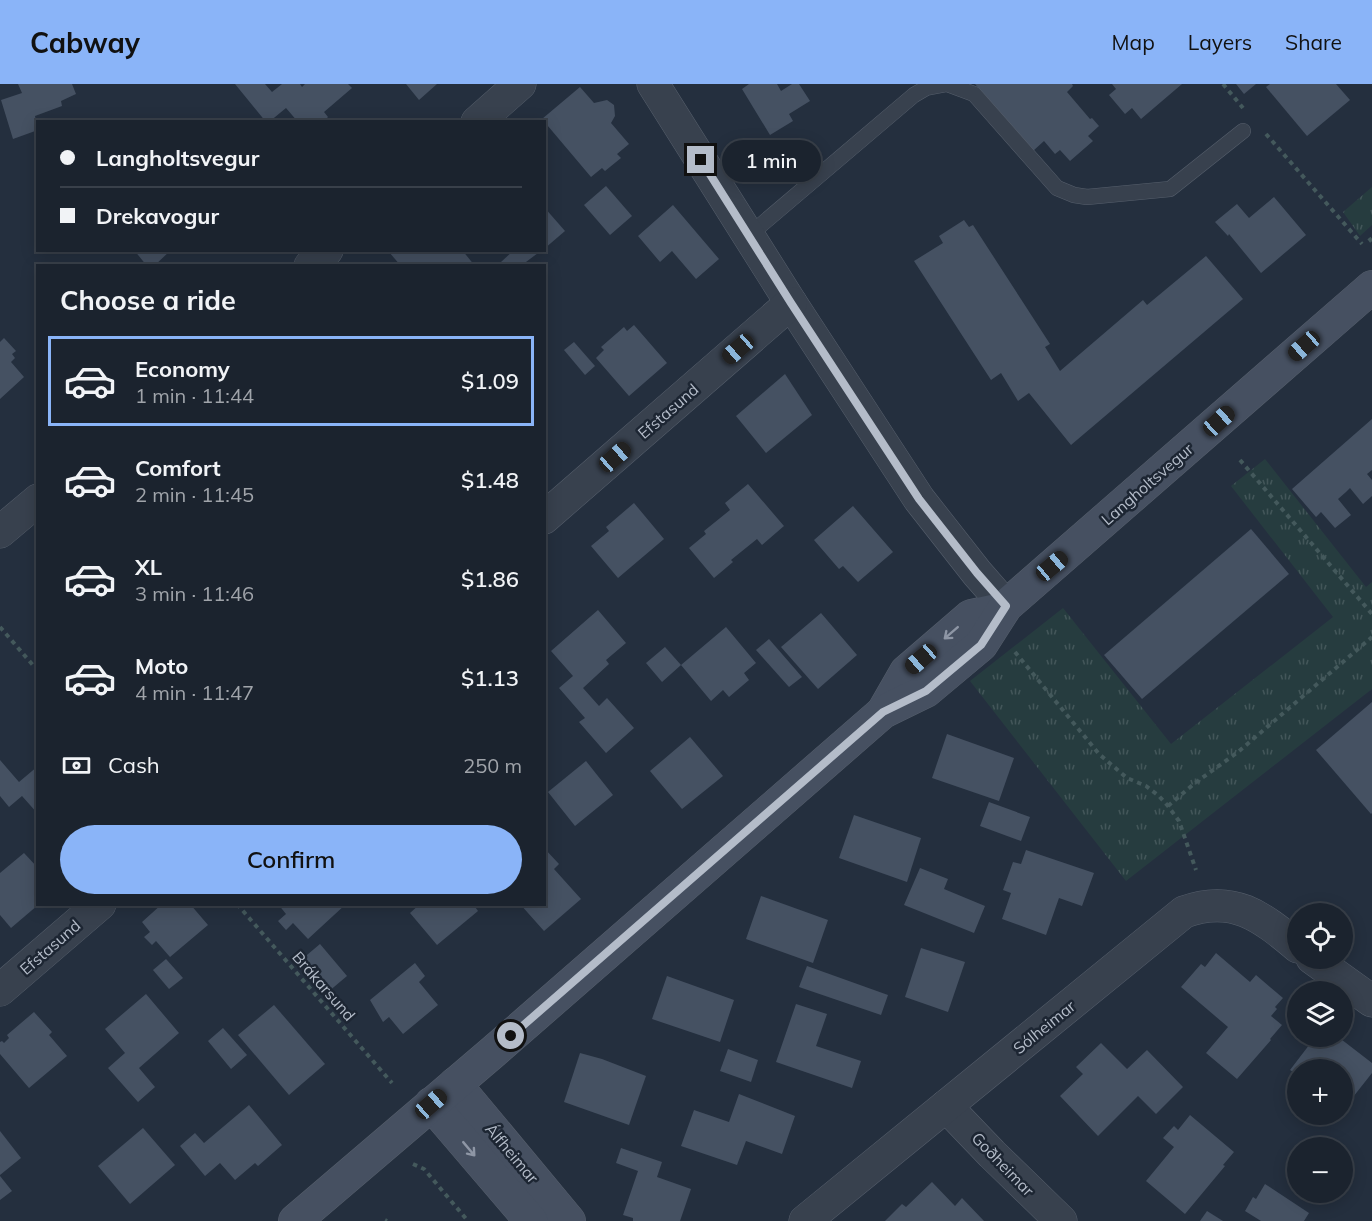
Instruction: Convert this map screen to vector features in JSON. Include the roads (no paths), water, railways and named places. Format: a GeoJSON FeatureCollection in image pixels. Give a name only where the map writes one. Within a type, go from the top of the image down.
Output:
{"type":"FeatureCollection","features":[{"type":"Feature","properties":{"kind":"street"},"geometry":{"type":"LineString","coordinates":[[479,120],[520,84]]}},
{"type":"Feature","properties":{"kind":"street"},"geometry":{"type":"LineString","coordinates":[[653,84],[748,236],[919,499],[1004,607]]}},
{"type":"Feature","properties":{"kind":"street"},"geometry":{"type":"LineString","coordinates":[[311,264],[325,252]]}},
{"type":"Feature","properties":{"kind":"street","name":"Langholtsvegur"},"geometry":{"type":"LineString","coordinates":[[295,1221],[883,712],[926,691],[981,645],[1004,607],[1372,287]]}},
{"type":"Feature","properties":{"kind":"street","name":"Efstasund"},"geometry":{"type":"LineString","coordinates":[[546,516],[791,303]]}},
{"type":"Feature","properties":{"kind":"street"},"geometry":{"type":"LineString","coordinates":[[0,532],[36,502]]}},
{"type":"Feature","properties":{"kind":"street","name":"Sólheimar"},"geometry":{"type":"LineString","coordinates":[[805,1221],[1184,912],[1200,906],[1228,905],[1273,926],[1287,938]]}},
{"type":"Feature","properties":{"kind":"street","name":"Efstasund"},"geometry":{"type":"LineString","coordinates":[[0,990],[98,906]]}},
{"type":"Feature","properties":{"kind":"street"},"geometry":{"type":"LineString","coordinates":[[1327,969],[1372,1002]]}},
{"type":"Feature","properties":{"kind":"street","name":"Álfheimar"},"geometry":{"type":"LineString","coordinates":[[443,1094],[531,1221]]}},
{"type":"Feature","properties":{"kind":"street","name":"Álfheimar"},"geometry":{"type":"LineString","coordinates":[[443,1094],[569,1221]]}},
{"type":"Feature","properties":{"kind":"street","name":"Goðheimar"},"geometry":{"type":"LineString","coordinates":[[946,1106],[1061,1221]]}},
{"type":"Feature","properties":{"kind":"lane"},"geometry":{"type":"LineString","coordinates":[[748,236],[914,95],[939,84],[947,84],[974,94],[1057,188],[1074,195],[1087,197],[1170,189],[1243,131]]}}]}
